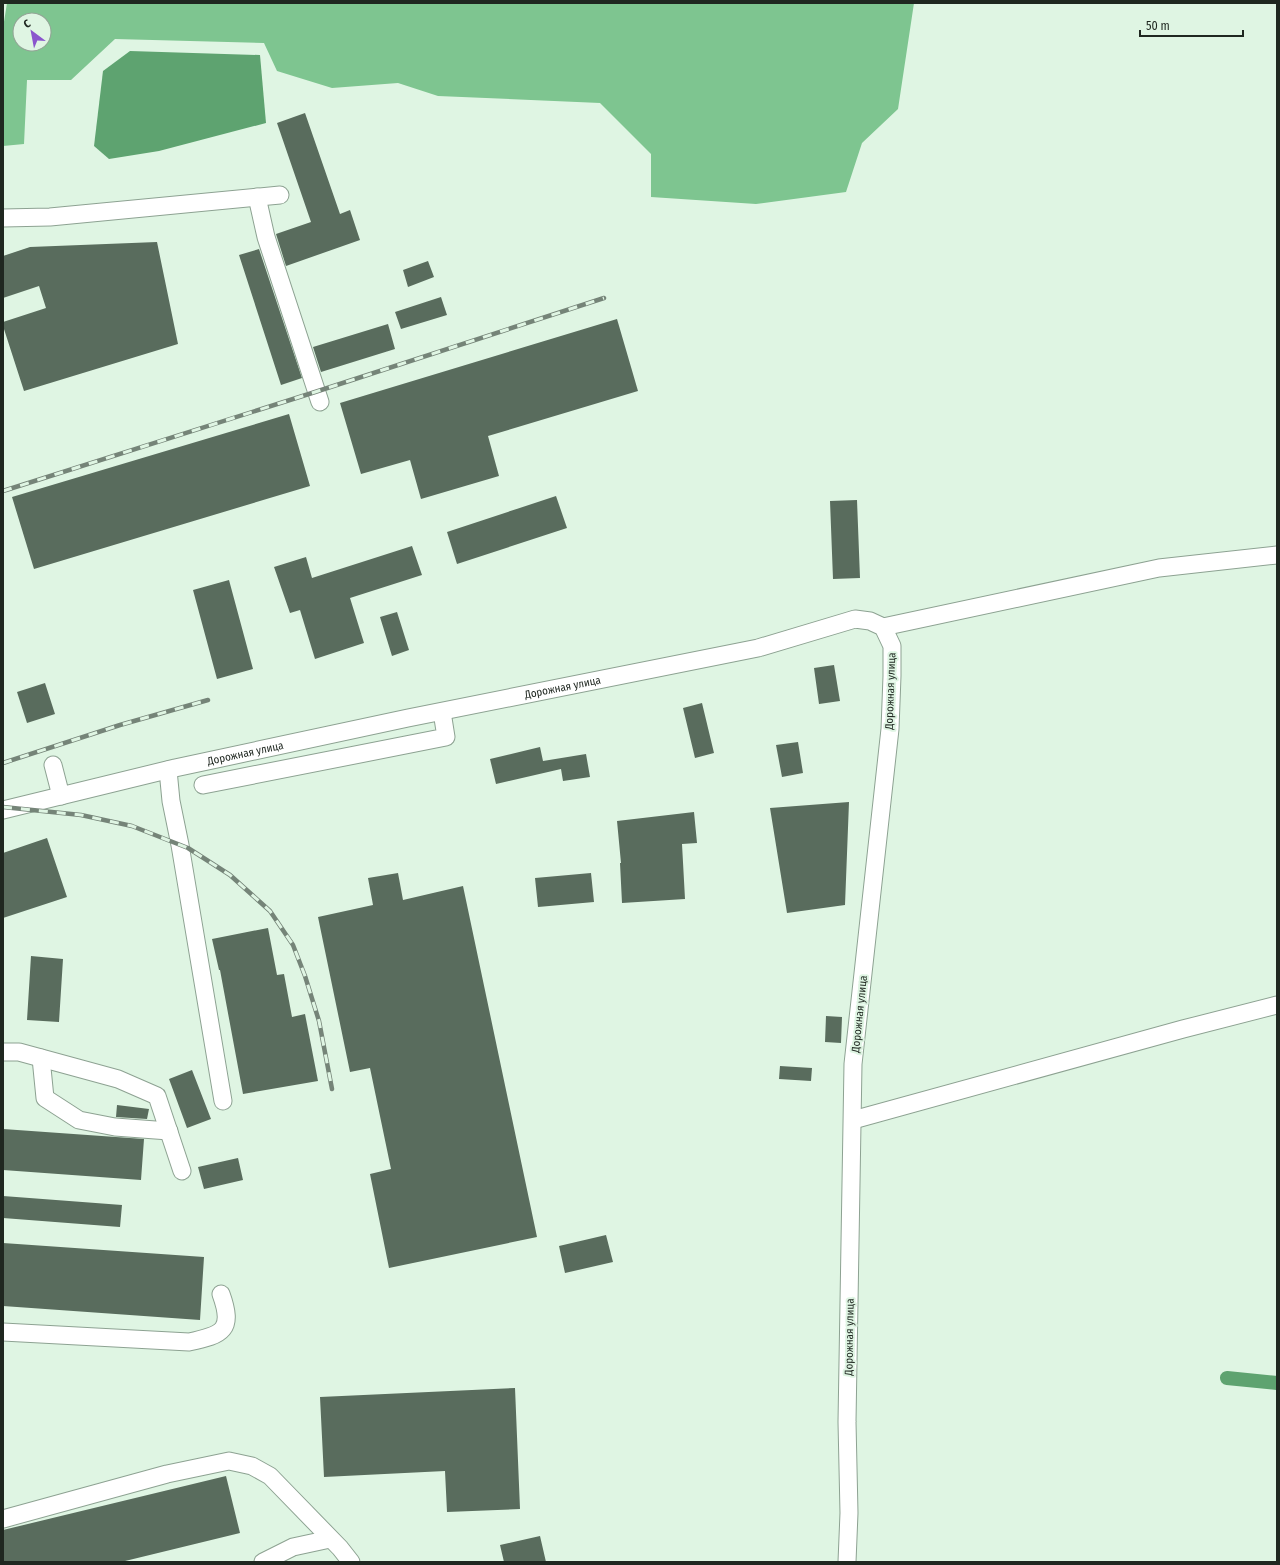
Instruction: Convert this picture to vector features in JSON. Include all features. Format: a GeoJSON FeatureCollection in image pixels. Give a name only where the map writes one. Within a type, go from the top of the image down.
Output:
{"type":"FeatureCollection","features":[{"type":"Feature","properties":{"kind":"street"},"geometry":{"type":"LineString","coordinates":[[3,218],[50,217],[280,195]]}},
{"type":"Feature","properties":{"kind":"street"},"geometry":{"type":"LineString","coordinates":[[257,197],[266,237],[320,402]]}},
{"type":"Feature","properties":{"kind":"street"},"geometry":{"type":"LineString","coordinates":[[883,627],[1159,568],[1277,555]]}},
{"type":"Feature","properties":{"kind":"street","name":"Дорожная улица"},"geometry":{"type":"LineString","coordinates":[[3,810],[168,770],[442,712],[758,648],[855,620],[870,621],[883,627],[892,646],[890,729],[854,1064],[847,1422],[847,1562]]}},
{"type":"Feature","properties":{"kind":"street"},"geometry":{"type":"LineString","coordinates":[[203,785],[446,737],[442,712]]}},
{"type":"Feature","properties":{"kind":"street"},"geometry":{"type":"LineString","coordinates":[[53,764],[61,796]]}},
{"type":"Feature","properties":{"kind":"street"},"geometry":{"type":"LineString","coordinates":[[168,770],[171,801],[180,845],[223,1102]]}},
{"type":"Feature","properties":{"kind":"street"},"geometry":{"type":"LineString","coordinates":[[853,1120],[1183,1029],[1277,1005]]}},
{"type":"Feature","properties":{"kind":"street"},"geometry":{"type":"LineString","coordinates":[[3,1052],[19,1052],[118,1079],[157,1096],[182,1171]]}},
{"type":"Feature","properties":{"kind":"street"},"geometry":{"type":"LineString","coordinates":[[41,1058],[45,1098],[79,1120],[115,1127],[169,1131]]}},
{"type":"Feature","properties":{"kind":"street"},"geometry":{"type":"LineString","coordinates":[[3,1332],[189,1342],[211,1337],[224,1329],[227,1318],[221,1294]]}},
{"type":"Feature","properties":{"kind":"street"},"geometry":{"type":"LineString","coordinates":[[3,1519],[167,1474],[229,1461],[252,1466],[270,1476],[351,1562]]}},
{"type":"Feature","properties":{"kind":"street"},"geometry":{"type":"LineString","coordinates":[[263,1562],[293,1547],[330,1538]]}},
{"type":"Feature","properties":{"kind":"shaded area"},"geometry":{"type":"Polygon","coordinates":[[[7,3],[914,3],[898,109],[862,143],[846,192],[756,204],[651,197],[651,154],[600,103],[438,96],[398,83],[332,88],[277,71],[264,43],[115,39],[71,80],[27,80],[24,144],[3,146],[3,28],[7,3]]]}},
{"type":"Feature","properties":{"kind":"shaded area"},"geometry":{"type":"Polygon","coordinates":[[[130,51],[260,55],[266,123],[159,151],[109,159],[94,146],[103,71],[130,51]]]}},
{"type":"Feature","properties":{"kind":"building"},"geometry":{"type":"Polygon","coordinates":[[[305,113],[340,214],[350,210],[360,240],[286,266],[276,234],[311,222],[277,123],[305,113]]]}},
{"type":"Feature","properties":{"kind":"building"},"geometry":{"type":"Polygon","coordinates":[[[157,242],[178,344],[24,391],[3,322],[46,308],[39,286],[3,298],[3,256],[30,247],[157,242]]]}},
{"type":"Feature","properties":{"kind":"building"},"geometry":{"type":"Polygon","coordinates":[[[259,249],[302,378],[281,385],[239,255],[259,249]]]}},
{"type":"Feature","properties":{"kind":"building"},"geometry":{"type":"Polygon","coordinates":[[[428,261],[434,277],[408,287],[403,270],[428,261]]]}},
{"type":"Feature","properties":{"kind":"building"},"geometry":{"type":"Polygon","coordinates":[[[441,297],[447,315],[401,329],[395,312],[441,297]]]}},
{"type":"Feature","properties":{"kind":"building"},"geometry":{"type":"Polygon","coordinates":[[[617,319],[638,391],[488,436],[499,476],[421,499],[410,460],[361,474],[340,403],[617,319]]]}},
{"type":"Feature","properties":{"kind":"building"},"geometry":{"type":"Polygon","coordinates":[[[388,324],[395,349],[321,372],[313,347],[388,324]]]}},
{"type":"Feature","properties":{"kind":"building"},"geometry":{"type":"Polygon","coordinates":[[[289,414],[310,486],[34,569],[12,497],[289,414]]]}},
{"type":"Feature","properties":{"kind":"building"},"geometry":{"type":"Polygon","coordinates":[[[556,496],[567,528],[457,564],[447,532],[556,496]]]}},
{"type":"Feature","properties":{"kind":"building"},"geometry":{"type":"Polygon","coordinates":[[[857,500],[860,578],[833,579],[830,501],[857,500]]]}},
{"type":"Feature","properties":{"kind":"building"},"geometry":{"type":"Polygon","coordinates":[[[412,546],[422,575],[350,598],[364,643],[315,659],[300,610],[290,613],[274,567],[306,557],[312,578],[412,546]]]}},
{"type":"Feature","properties":{"kind":"building"},"geometry":{"type":"Polygon","coordinates":[[[229,580],[253,669],[217,679],[193,590],[229,580]]]}},
{"type":"Feature","properties":{"kind":"building"},"geometry":{"type":"Polygon","coordinates":[[[397,612],[409,650],[392,656],[380,617],[397,612]]]}},
{"type":"Feature","properties":{"kind":"building"},"geometry":{"type":"Polygon","coordinates":[[[834,665],[840,701],[819,704],[814,668],[834,665]]]}},
{"type":"Feature","properties":{"kind":"building"},"geometry":{"type":"Polygon","coordinates":[[[45,683],[55,714],[27,723],[17,692],[45,683]]]}},
{"type":"Feature","properties":{"kind":"building"},"geometry":{"type":"Polygon","coordinates":[[[702,703],[714,753],[695,758],[683,708],[702,703]]]}},
{"type":"Feature","properties":{"kind":"building"},"geometry":{"type":"Polygon","coordinates":[[[798,742],[803,773],[782,777],[776,745],[798,742]]]}},
{"type":"Feature","properties":{"kind":"building"},"geometry":{"type":"Polygon","coordinates":[[[540,747],[543,761],[586,754],[590,777],[563,781],[561,769],[496,784],[490,759],[540,747]]]}},
{"type":"Feature","properties":{"kind":"building"},"geometry":{"type":"Polygon","coordinates":[[[849,802],[845,905],[787,913],[770,808],[849,802]]]}},
{"type":"Feature","properties":{"kind":"building"},"geometry":{"type":"Polygon","coordinates":[[[694,812],[697,843],[682,844],[685,899],[622,903],[621,863],[617,821],[694,812]]]}},
{"type":"Feature","properties":{"kind":"building"},"geometry":{"type":"Polygon","coordinates":[[[47,838],[67,897],[3,918],[3,853],[47,838]]]}},
{"type":"Feature","properties":{"kind":"building"},"geometry":{"type":"Polygon","coordinates":[[[398,873],[403,900],[463,886],[537,1237],[389,1268],[370,1174],[391,1169],[370,1068],[350,1072],[318,917],[373,905],[368,878],[398,873]]]}},
{"type":"Feature","properties":{"kind":"building"},"geometry":{"type":"Polygon","coordinates":[[[591,873],[594,902],[538,907],[535,878],[591,873]]]}},
{"type":"Feature","properties":{"kind":"building"},"geometry":{"type":"Polygon","coordinates":[[[268,928],[277,975],[284,974],[292,1017],[305,1014],[318,1081],[243,1094],[220,970],[212,939],[268,928]]]}},
{"type":"Feature","properties":{"kind":"building"},"geometry":{"type":"Polygon","coordinates":[[[31,956],[63,959],[59,1022],[27,1020],[31,956]]]}},
{"type":"Feature","properties":{"kind":"building"},"geometry":{"type":"Polygon","coordinates":[[[826,1016],[842,1017],[841,1043],[825,1042],[826,1016]]]}},
{"type":"Feature","properties":{"kind":"building"},"geometry":{"type":"Polygon","coordinates":[[[780,1066],[812,1068],[811,1081],[779,1079],[780,1066]]]}},
{"type":"Feature","properties":{"kind":"building"},"geometry":{"type":"Polygon","coordinates":[[[192,1070],[211,1119],[187,1128],[169,1079],[192,1070]]]}},
{"type":"Feature","properties":{"kind":"building"},"geometry":{"type":"Polygon","coordinates":[[[117,1105],[149,1109],[147,1119],[116,1117],[117,1105]]]}},
{"type":"Feature","properties":{"kind":"building"},"geometry":{"type":"Polygon","coordinates":[[[3,1129],[144,1139],[141,1180],[3,1170],[3,1129]]]}},
{"type":"Feature","properties":{"kind":"building"},"geometry":{"type":"Polygon","coordinates":[[[238,1158],[243,1180],[204,1189],[198,1167],[238,1158]]]}},
{"type":"Feature","properties":{"kind":"building"},"geometry":{"type":"Polygon","coordinates":[[[3,1196],[122,1205],[120,1227],[3,1218],[3,1196]]]}},
{"type":"Feature","properties":{"kind":"building"},"geometry":{"type":"Polygon","coordinates":[[[606,1235],[613,1262],[565,1273],[559,1246],[606,1235]]]}},
{"type":"Feature","properties":{"kind":"building"},"geometry":{"type":"Polygon","coordinates":[[[3,1243],[204,1257],[200,1320],[3,1306],[3,1243]]]}},
{"type":"Feature","properties":{"kind":"building"},"geometry":{"type":"Polygon","coordinates":[[[515,1388],[520,1509],[447,1512],[445,1471],[324,1477],[320,1397],[515,1388]]]}},
{"type":"Feature","properties":{"kind":"building"},"geometry":{"type":"Polygon","coordinates":[[[226,1476],[240,1533],[121,1562],[3,1562],[3,1530],[226,1476]]]}},
{"type":"Feature","properties":{"kind":"building"},"geometry":{"type":"Polygon","coordinates":[[[540,1536],[546,1562],[504,1562],[500,1545],[540,1536]]]}},
{"type":"Feature","properties":{"kind":"waterway"},"geometry":{"type":"LineString","coordinates":[[1227,1378],[1277,1383]]}},
{"type":"Feature","properties":{"kind":"railway"},"geometry":{"type":"LineString","coordinates":[[3,491],[604,298]]}},
{"type":"Feature","properties":{"kind":"railway"},"geometry":{"type":"LineString","coordinates":[[3,763],[120,725],[208,700]]}},
{"type":"Feature","properties":{"kind":"railway"},"geometry":{"type":"LineString","coordinates":[[3,807],[81,815],[132,826],[188,848],[230,875],[270,911],[293,945],[305,976],[319,1021],[332,1089]]}}]}
